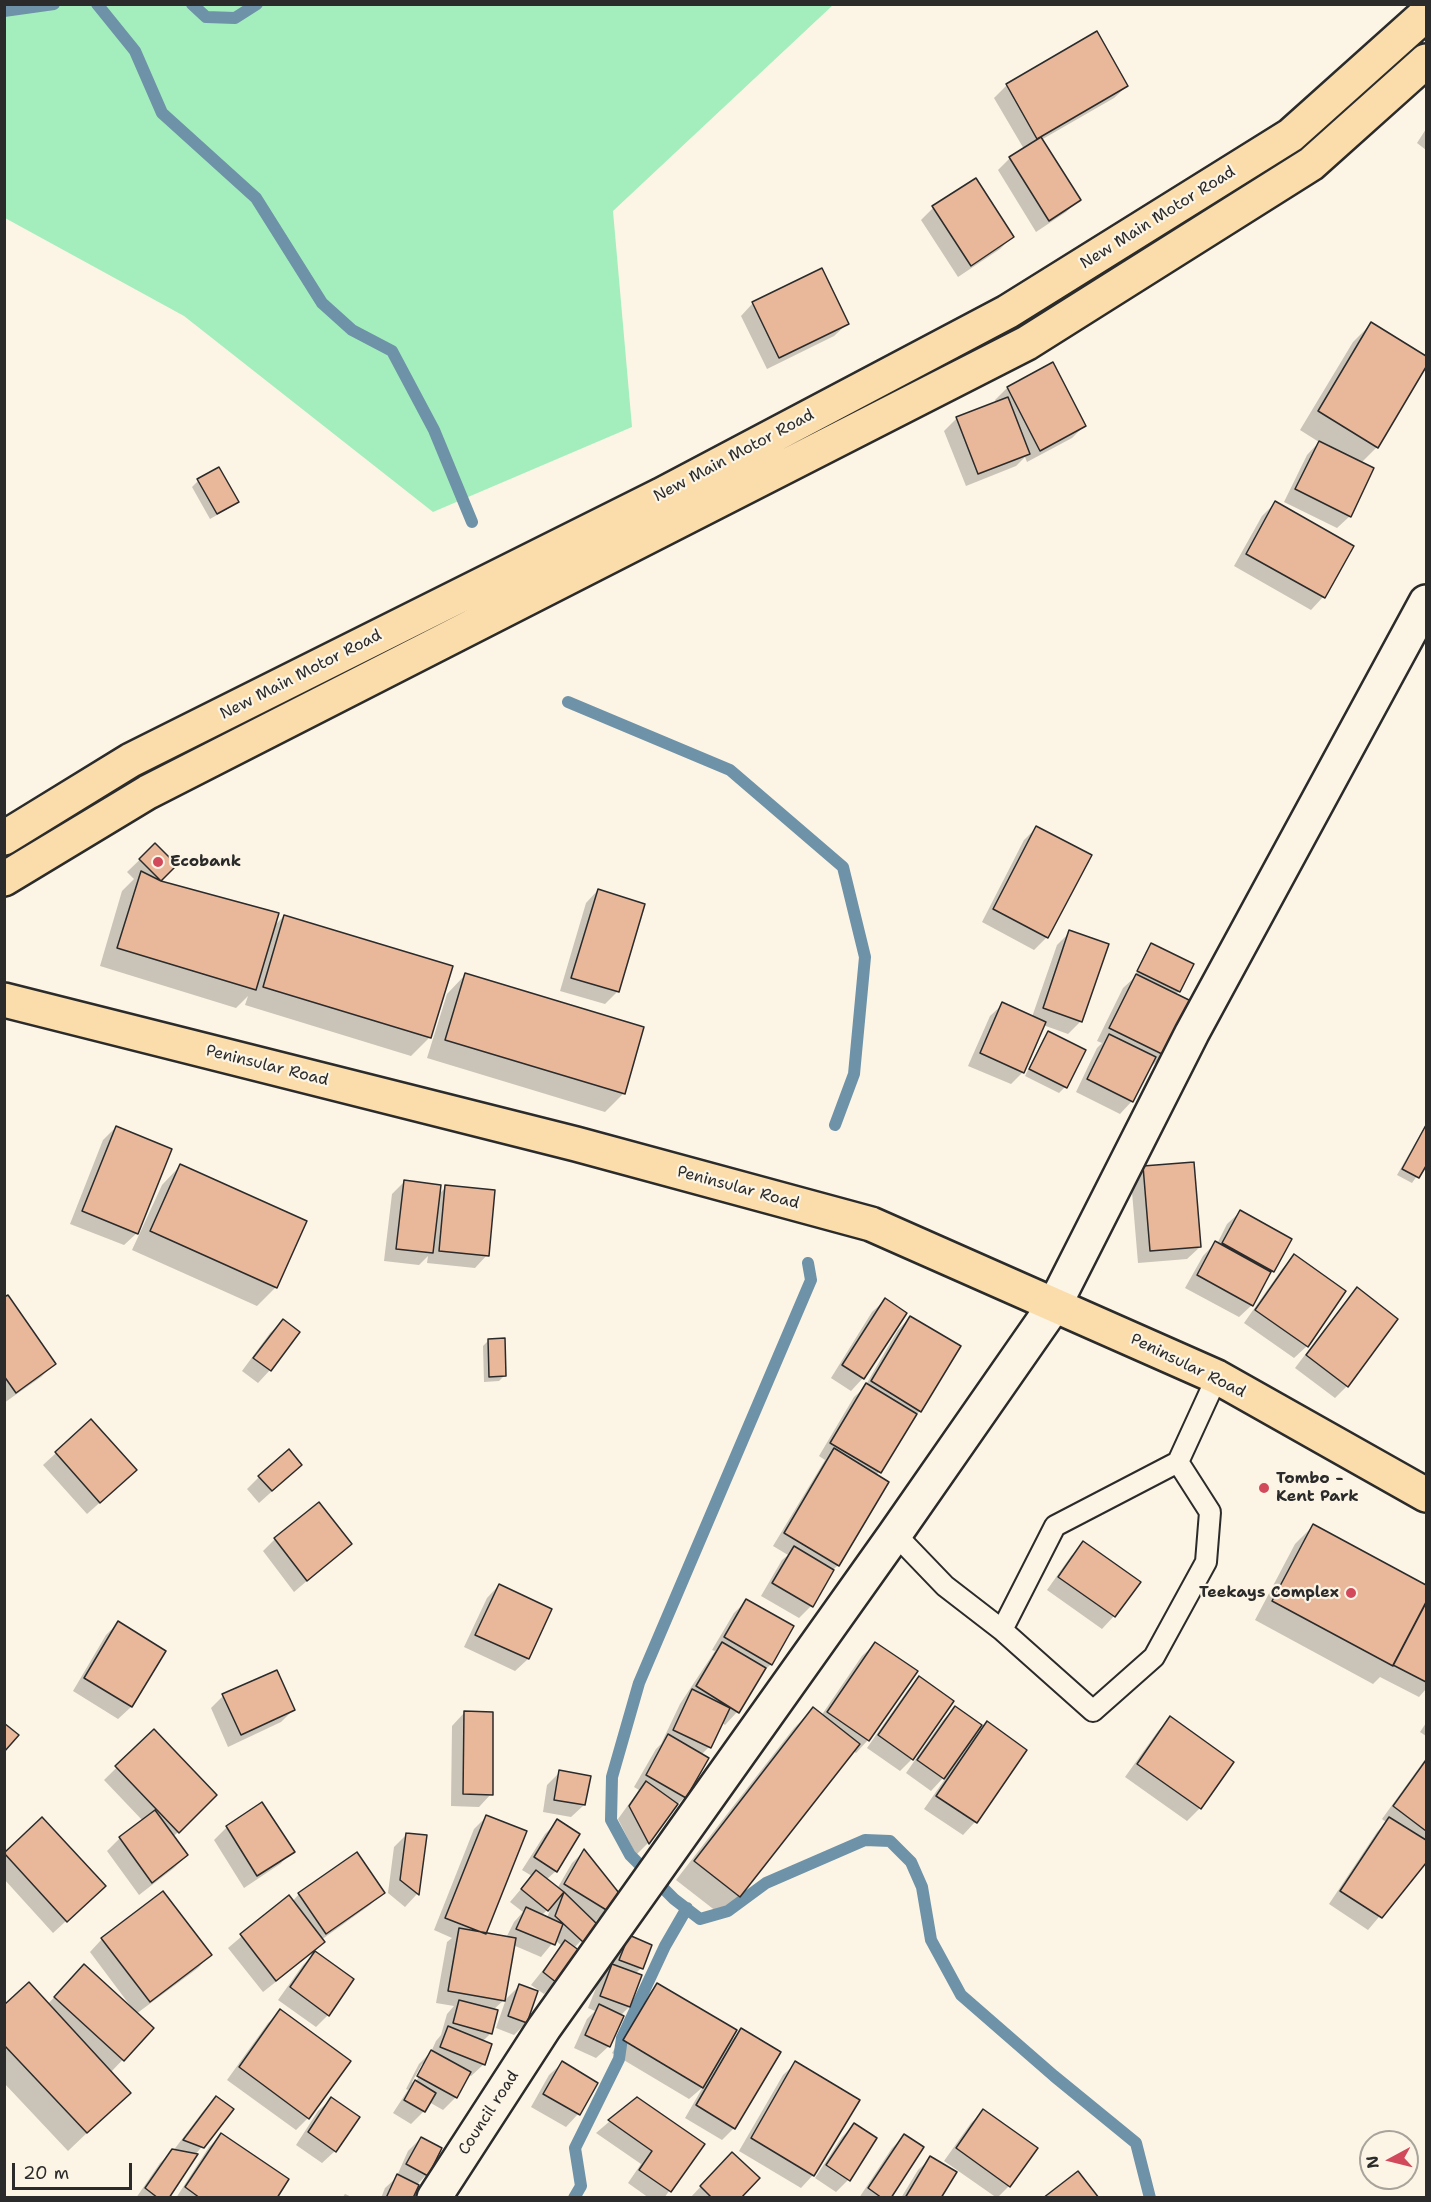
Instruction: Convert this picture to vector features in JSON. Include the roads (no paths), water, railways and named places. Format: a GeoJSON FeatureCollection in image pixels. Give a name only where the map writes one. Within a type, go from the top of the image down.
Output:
{"type":"FeatureCollection","features":[{"type":"Feature","properties":{"kind":"main road","name":"New Main Motor Road"},"geometry":{"type":"LineString","coordinates":[[4,838],[131,760],[661,495],[1007,312],[1291,135],[1426,14]]}},
{"type":"Feature","properties":{"kind":"main road","name":"New Main Motor Road"},"geometry":{"type":"LineString","coordinates":[[4,879],[148,792],[1027,344],[1311,164],[1426,61]]}},
{"type":"Feature","properties":{"kind":"main road","name":"Peninsular Road"},"geometry":{"type":"LineString","coordinates":[[4,1000],[576,1144],[872,1224],[1217,1377],[1426,1495]]}},
{"type":"Feature","properties":{"kind":"street","name":"Council road"},"geometry":{"type":"LineString","coordinates":[[434,2198],[544,2028],[896,1534],[1055,1305],[1192,1033],[1426,602]]}},
{"type":"Feature","properties":{"kind":"lane"},"geometry":{"type":"LineString","coordinates":[[1002,1630],[1055,1526],[1178,1462],[1217,1377]]}},
{"type":"Feature","properties":{"kind":"lane"},"geometry":{"type":"LineString","coordinates":[[896,1534],[945,1586],[1002,1630],[1094,1711],[1154,1657],[1206,1562],[1210,1512],[1178,1462]]}},
{"type":"Feature","properties":{"kind":"waterway"},"geometry":{"type":"LineString","coordinates":[[4,11],[54,4]]}},
{"type":"Feature","properties":{"kind":"waterway"},"geometry":{"type":"LineString","coordinates":[[97,4],[135,51],[162,113],[256,198],[322,303],[352,330],[392,351],[434,430],[472,522]]}},
{"type":"Feature","properties":{"kind":"waterway"},"geometry":{"type":"LineString","coordinates":[[192,4],[206,17],[235,18],[257,4]]}},
{"type":"Feature","properties":{"kind":"waterway"},"geometry":{"type":"LineString","coordinates":[[568,702],[730,770],[843,867],[865,957],[854,1074],[835,1125]]}},
{"type":"Feature","properties":{"kind":"waterway"},"geometry":{"type":"LineString","coordinates":[[808,1263],[811,1280],[639,1683],[612,1777],[611,1820],[630,1855],[674,1899],[700,1919],[728,1911],[766,1883],[865,1840],[890,1841],[911,1862],[922,1887],[931,1940],[961,1995],[1136,2143],[1150,2198]]}},
{"type":"Feature","properties":{"kind":"waterway"},"geometry":{"type":"LineString","coordinates":[[574,2198],[581,2186],[575,2148],[619,2059],[622,2038],[665,1946],[687,1908]]}},
{"type":"Feature","properties":{"kind":"place","name":"Ecobank"},"geometry":{"type":"Point","coordinates":[158,862]}},
{"type":"Feature","properties":{"kind":"place","name":"Tombo - Kent Park"},"geometry":{"type":"Point","coordinates":[1264,1488]}},
{"type":"Feature","properties":{"kind":"place","name":"Teekays Complex"},"geometry":{"type":"Point","coordinates":[1351,1593]}}]}
